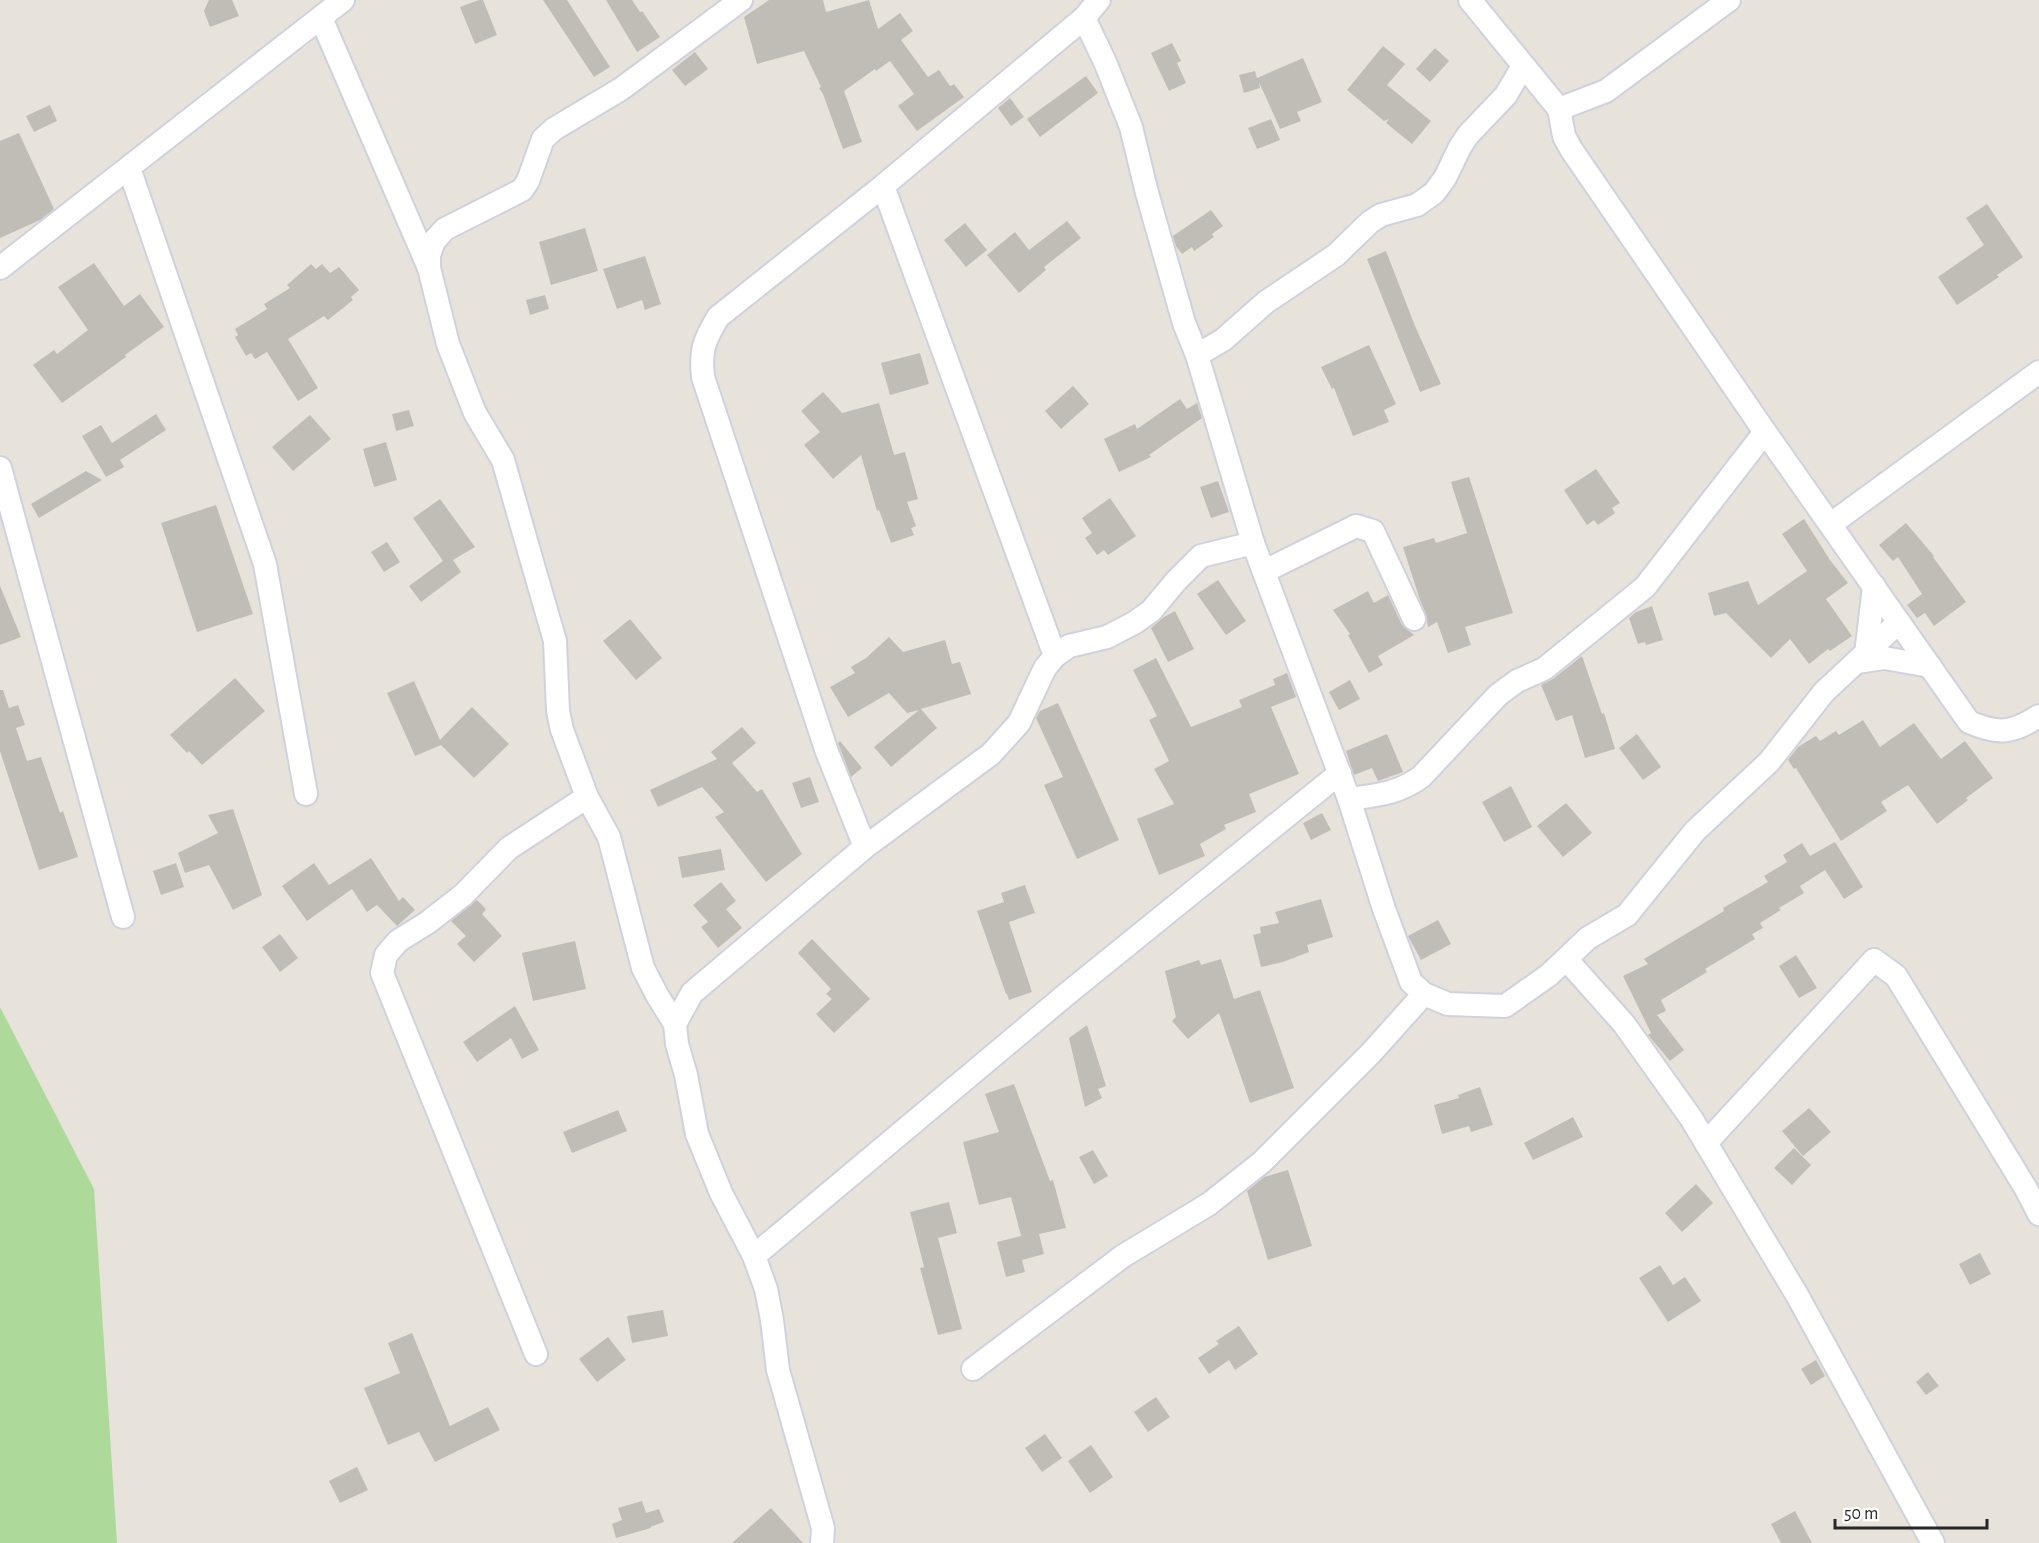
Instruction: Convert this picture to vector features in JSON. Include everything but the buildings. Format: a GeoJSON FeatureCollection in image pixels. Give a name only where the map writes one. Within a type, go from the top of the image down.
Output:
{"type":"FeatureCollection","features":[{"type":"Feature","properties":{"kind":"street"},"geometry":{"type":"LineString","coordinates":[[0,268],[344,0]]}},
{"type":"Feature","properties":{"kind":"street"},"geometry":{"type":"LineString","coordinates":[[429,268],[429,255],[434,241],[445,229],[522,190],[528,181],[543,139],[554,129],[621,89],[741,0]]}},
{"type":"Feature","properties":{"kind":"street"},"geometry":{"type":"LineString","coordinates":[[865,847],[826,752],[703,377],[701,360],[705,339],[718,317],[883,186],[1084,18],[1099,0]]}},
{"type":"Feature","properties":{"kind":"street"},"geometry":{"type":"LineString","coordinates":[[1470,0],[1559,110],[1564,136],[1571,149],[1765,432],[1969,722],[1987,730],[2003,732],[2023,726],[2039,716]]}},
{"type":"Feature","properties":{"kind":"street"},"geometry":{"type":"LineString","coordinates":[[1559,110],[1606,91],[1729,0]]}},
{"type":"Feature","properties":{"kind":"street"},"geometry":{"type":"LineString","coordinates":[[321,18],[429,268],[448,344],[475,413],[503,460],[555,641],[558,711],[562,730],[587,797],[609,837],[643,968],[675,1024],[677,1044],[686,1075],[697,1134],[721,1193],[754,1256],[766,1289],[778,1370],[823,1528],[822,1543]]}},
{"type":"Feature","properties":{"kind":"street"},"geometry":{"type":"LineString","coordinates":[[1084,18],[1105,62],[1131,128],[1184,323],[1197,355],[1253,543],[1340,773],[1384,909],[1411,982],[1424,994],[1448,1004],[1505,1006],[1567,960],[1588,938],[1627,915],[1695,831],[1769,762],[1824,692],[1899,622]]}},
{"type":"Feature","properties":{"kind":"street"},"geometry":{"type":"LineString","coordinates":[[1197,355],[1223,340],[1266,302],[1336,255],[1370,222],[1381,215],[1417,205],[1434,193],[1445,178],[1468,135],[1506,95],[1523,66]]}},
{"type":"Feature","properties":{"kind":"street"},"geometry":{"type":"LineString","coordinates":[[129,168],[265,564],[306,794]]}},
{"type":"Feature","properties":{"kind":"street"},"geometry":{"type":"LineString","coordinates":[[883,186],[1055,656]]}},
{"type":"Feature","properties":{"kind":"street"},"geometry":{"type":"LineString","coordinates":[[1830,524],[2039,372]]}},
{"type":"Feature","properties":{"kind":"street"},"geometry":{"type":"LineString","coordinates":[[1349,799],[1389,794],[1407,788],[1421,777],[1498,695],[1517,681],[1544,669],[1645,587],[1765,432]]}},
{"type":"Feature","properties":{"kind":"street"},"geometry":{"type":"LineString","coordinates":[[0,468],[123,917]]}},
{"type":"Feature","properties":{"kind":"street"},"geometry":{"type":"LineString","coordinates":[[1265,571],[1356,526],[1366,528],[1374,531],[1414,619]]}},
{"type":"Feature","properties":{"kind":"street"},"geometry":{"type":"LineString","coordinates":[[675,1024],[692,993],[865,847],[991,754],[1019,723],[1046,668],[1055,656],[1069,646],[1107,637],[1134,623],[1151,611],[1201,556],[1253,543]]}},
{"type":"Feature","properties":{"kind":"street"},"geometry":{"type":"LineString","coordinates":[[1862,658],[1874,586]]}},
{"type":"Feature","properties":{"kind":"street"},"geometry":{"type":"LineString","coordinates":[[1862,658],[1884,658],[1930,666]]}},
{"type":"Feature","properties":{"kind":"street"},"geometry":{"type":"LineString","coordinates":[[754,1256],[1068,993],[1340,773]]}},
{"type":"Feature","properties":{"kind":"street"},"geometry":{"type":"LineString","coordinates":[[536,1354],[382,973],[386,955],[398,941],[427,923],[464,895],[509,848],[587,797]]}},
{"type":"Feature","properties":{"kind":"street"},"geometry":{"type":"LineString","coordinates":[[1567,960],[1624,1024],[1691,1118],[1797,1295],[1933,1543]]}},
{"type":"Feature","properties":{"kind":"street"},"geometry":{"type":"LineString","coordinates":[[1706,1143],[1875,960],[1896,976],[2025,1187],[2039,1214]]}},
{"type":"Feature","properties":{"kind":"street"},"geometry":{"type":"LineString","coordinates":[[973,1369],[1123,1256],[1209,1204],[1262,1162],[1371,1053],[1424,994]]}},
{"type":"Feature","properties":{"kind":"green space"},"geometry":{"type":"Polygon","coordinates":[[[0,1007],[94,1189],[117,1543],[0,1543],[0,1007]]]}}]}
